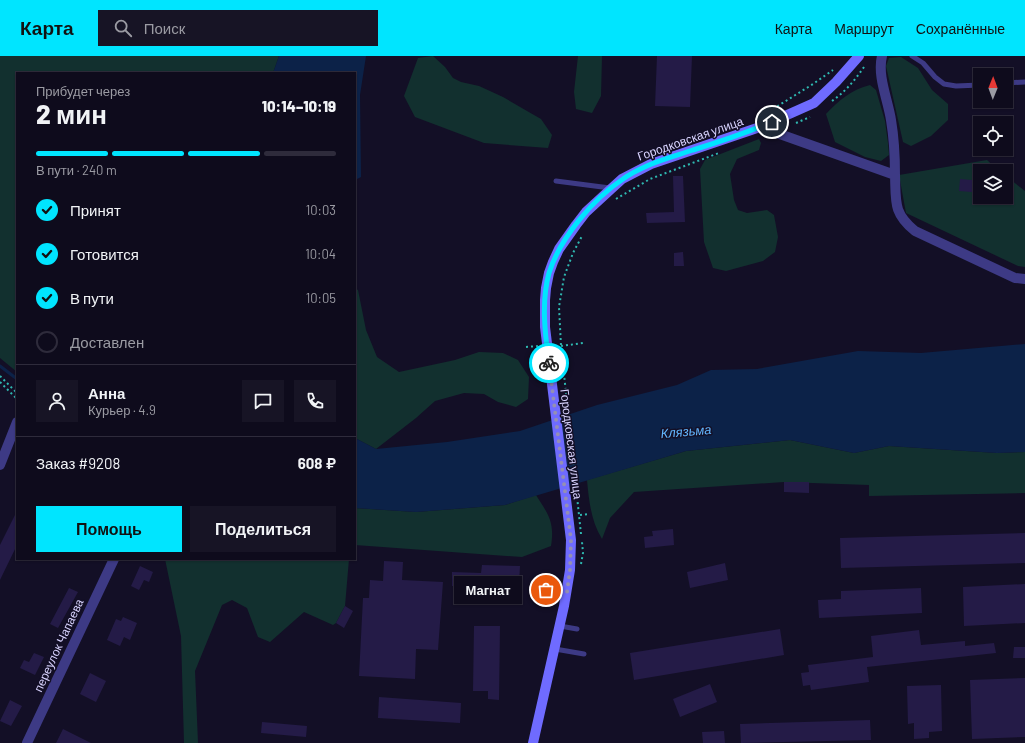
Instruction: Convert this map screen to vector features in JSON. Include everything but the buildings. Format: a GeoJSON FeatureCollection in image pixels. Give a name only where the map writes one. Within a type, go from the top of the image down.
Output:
{"type":"FeatureCollection","features":[{"type":"Feature","properties":{"kind":"main road","name":"Городковская улица"},"geometry":{"type":"LineString","coordinates":[[533,743],[567,592],[571,556],[568,517],[543,346],[545,300],[549,273],[559,249],[586,212],[622,179],[651,164],[760,127],[814,103],[836,82],[859,56]]}},
{"type":"Feature","properties":{"kind":"street"},"geometry":{"type":"LineString","coordinates":[[882,56],[881,60],[884,94],[891,118],[896,153],[895,175],[898,212],[905,223],[915,231],[1016,278],[1025,279]]}},
{"type":"Feature","properties":{"kind":"street"},"geometry":{"type":"LineString","coordinates":[[760,127],[895,175]]}},
{"type":"Feature","properties":{"kind":"street"},"geometry":{"type":"LineString","coordinates":[[0,465],[16,425]]}},
{"type":"Feature","properties":{"kind":"street","name":"переулок Чапаева"},"geometry":{"type":"LineString","coordinates":[[27,743],[114,560]]}},
{"type":"Feature","properties":{"kind":"lane"},"geometry":{"type":"LineString","coordinates":[[912,56],[923,63],[944,84],[956,86],[973,85]]}},
{"type":"Feature","properties":{"kind":"lane"},"geometry":{"type":"LineString","coordinates":[[1013,83],[1025,82]]}},
{"type":"Feature","properties":{"kind":"lane"},"geometry":{"type":"LineString","coordinates":[[556,181],[611,188]]}},
{"type":"Feature","properties":{"kind":"lane"},"geometry":{"type":"LineString","coordinates":[[546,590],[567,592]]}},
{"type":"Feature","properties":{"kind":"lane"},"geometry":{"type":"LineString","coordinates":[[560,626],[577,629]]}},
{"type":"Feature","properties":{"kind":"lane"},"geometry":{"type":"LineString","coordinates":[[555,649],[584,654]]}},
{"type":"Feature","properties":{"kind":"path"},"geometry":{"type":"LineString","coordinates":[[831,102],[842,94],[867,62]]}},
{"type":"Feature","properties":{"kind":"path"},"geometry":{"type":"LineString","coordinates":[[771,111],[834,69]]}},
{"type":"Feature","properties":{"kind":"path"},"geometry":{"type":"LineString","coordinates":[[794,124],[808,118],[813,114]]}},
{"type":"Feature","properties":{"kind":"path"},"geometry":{"type":"LineString","coordinates":[[615,200],[650,179],[723,151]]}},
{"type":"Feature","properties":{"kind":"path"},"geometry":{"type":"LineString","coordinates":[[585,230],[572,253],[564,277],[559,307],[561,346],[580,515],[589,514]]}},
{"type":"Feature","properties":{"kind":"path"},"geometry":{"type":"LineString","coordinates":[[561,346],[583,343]]}},
{"type":"Feature","properties":{"kind":"path"},"geometry":{"type":"LineString","coordinates":[[526,348],[543,346]]}},
{"type":"Feature","properties":{"kind":"path"},"geometry":{"type":"LineString","coordinates":[[0,376],[16,392]]}},
{"type":"Feature","properties":{"kind":"path"},"geometry":{"type":"LineString","coordinates":[[0,382],[16,398]]}},
{"type":"Feature","properties":{"kind":"green space"},"geometry":{"type":"Polygon","coordinates":[[[0,56],[279,56],[273,72],[16,72],[16,371],[0,358],[0,56]]]}},
{"type":"Feature","properties":{"kind":"green space"},"geometry":{"type":"Polygon","coordinates":[[[433,56],[445,67],[453,78],[461,82],[479,86],[503,97],[541,119],[552,135],[548,148],[484,143],[415,117],[404,96],[418,58],[433,56]]]}},
{"type":"Feature","properties":{"kind":"green space"},"geometry":{"type":"Polygon","coordinates":[[[578,56],[602,56],[601,96],[592,113],[576,109],[574,92],[578,56]]]}},
{"type":"Feature","properties":{"kind":"green space"},"geometry":{"type":"Polygon","coordinates":[[[901,57],[918,68],[932,90],[948,104],[948,120],[931,136],[911,146],[903,142],[886,66],[889,58],[901,57]]]}},
{"type":"Feature","properties":{"kind":"green space"},"geometry":{"type":"Polygon","coordinates":[[[870,85],[876,90],[885,121],[889,155],[881,161],[865,157],[835,142],[826,114],[845,96],[870,85]]]}},
{"type":"Feature","properties":{"kind":"green space"},"geometry":{"type":"Polygon","coordinates":[[[759,139],[761,143],[759,150],[737,159],[730,174],[734,200],[738,210],[747,213],[767,210],[774,215],[778,237],[775,252],[763,261],[726,271],[713,268],[704,242],[700,169],[705,160],[759,139]]]}},
{"type":"Feature","properties":{"kind":"green space"},"geometry":{"type":"Polygon","coordinates":[[[987,160],[991,164],[973,164],[973,204],[1013,204],[1013,182],[1025,191],[1025,267],[1018,266],[906,213],[899,175],[987,160]]]}},
{"type":"Feature","properties":{"kind":"green space"},"geometry":{"type":"Polygon","coordinates":[[[356,289],[358,290],[366,330],[377,357],[399,372],[455,360],[479,352],[503,353],[518,360],[529,377],[528,399],[516,407],[498,402],[484,394],[464,393],[435,401],[376,449],[356,439],[356,289]]]}},
{"type":"Feature","properties":{"kind":"green space"},"geometry":{"type":"Polygon","coordinates":[[[790,440],[854,453],[889,446],[997,453],[1025,452],[1025,493],[869,496],[869,485],[784,482],[634,492],[610,518],[602,539],[598,532],[591,511],[587,480],[686,451],[790,440]]]}},
{"type":"Feature","properties":{"kind":"green space"},"geometry":{"type":"Polygon","coordinates":[[[536,495],[550,519],[552,531],[551,546],[522,557],[356,545],[356,508],[416,512],[505,505],[536,495]]]}},
{"type":"Feature","properties":{"kind":"green space"},"geometry":{"type":"Polygon","coordinates":[[[165,560],[349,560],[345,606],[336,623],[333,625],[304,612],[270,642],[258,637],[247,608],[232,600],[222,605],[195,671],[198,743],[184,743],[181,636],[165,560]]]}},
{"type":"Feature","properties":{"kind":"water"},"geometry":{"type":"Polygon","coordinates":[[[279,56],[366,56],[360,95],[361,177],[356,180],[356,72],[273,72],[279,56]]]}},
{"type":"Feature","properties":{"kind":"water","name":"Клязьма"},"geometry":{"type":"Polygon","coordinates":[[[1025,344],[1025,452],[997,453],[889,446],[854,453],[790,440],[686,451],[505,505],[416,512],[356,508],[356,439],[376,449],[447,442],[520,431],[597,405],[677,385],[711,370],[757,369],[858,351],[921,353],[1025,344]]]}},
{"type":"Feature","properties":{"kind":"waterway"},"geometry":{"type":"LineString","coordinates":[[0,366],[16,378]]}},
{"type":"Feature","properties":{"kind":"way so far"},"geometry":{"type":"LineString","coordinates":[[546,590],[567,592],[571,556],[571,540],[549,363]]}},
{"type":"Feature","properties":{"kind":"place","name":"Магнат"},"geometry":{"type":"Point","coordinates":[546,590]}},
{"type":"Feature","properties":{"kind":"route"},"geometry":{"type":"LineString","coordinates":[[549,363],[544,312],[549,273],[559,249],[586,212],[611,188],[634,172],[651,164],[772,122]]}}]}
